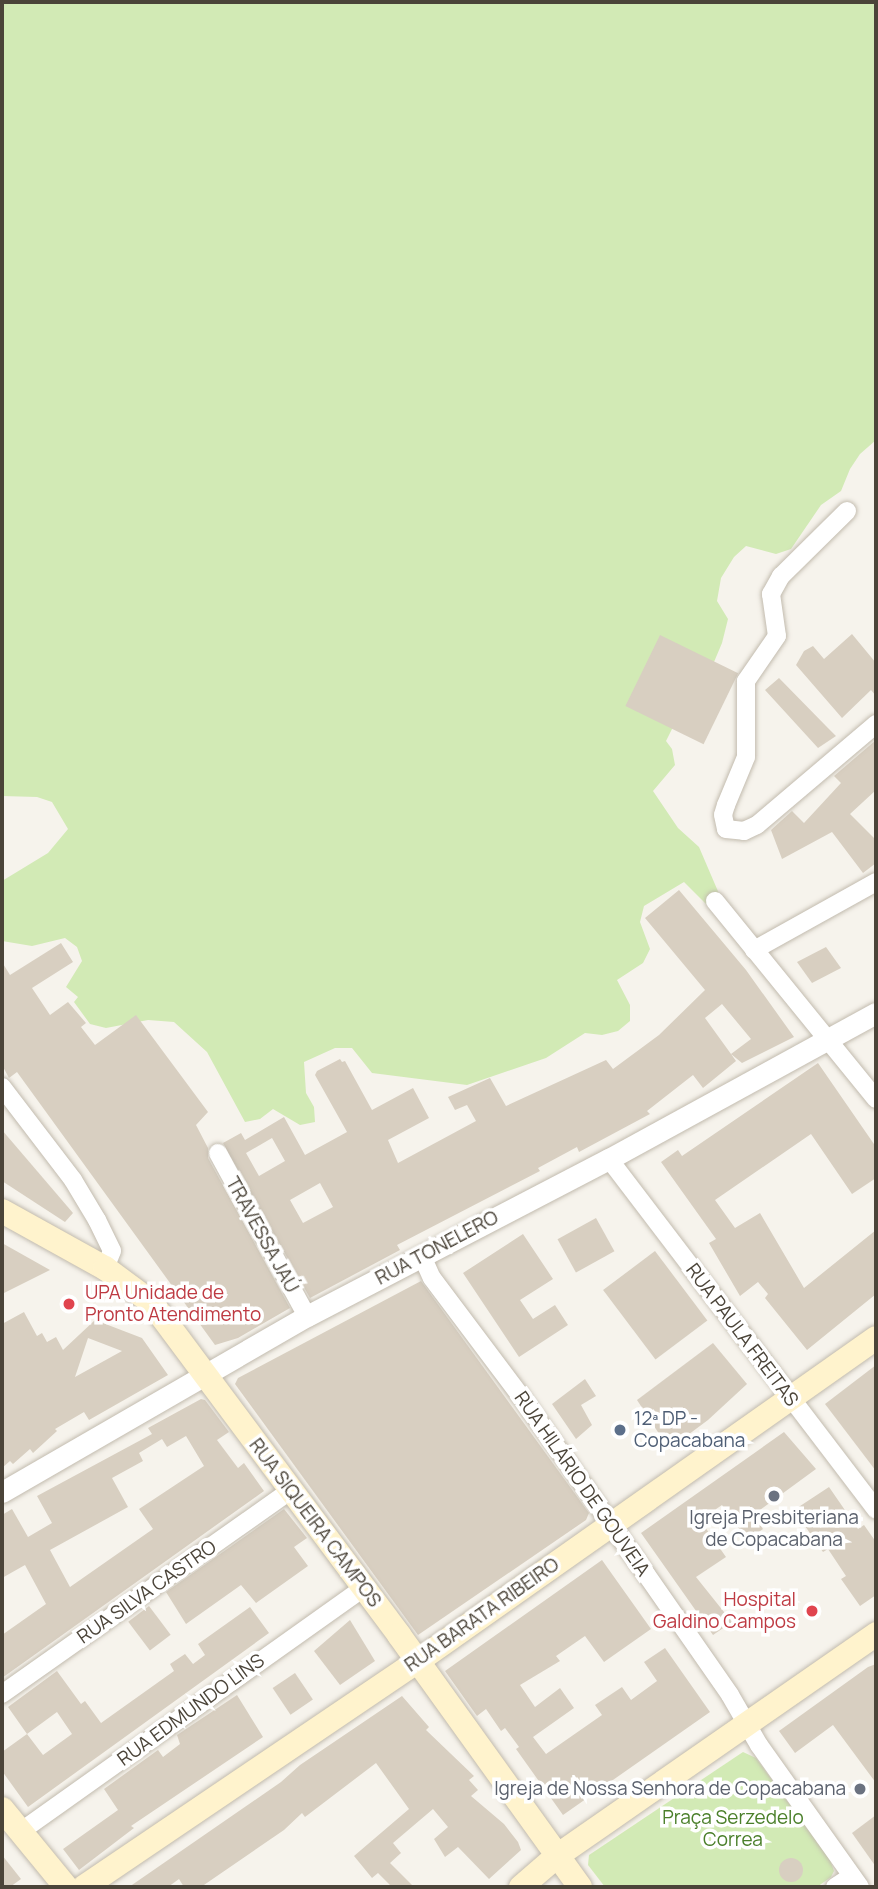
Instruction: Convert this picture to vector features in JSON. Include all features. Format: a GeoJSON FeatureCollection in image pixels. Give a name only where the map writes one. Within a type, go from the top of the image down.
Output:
{"type":"FeatureCollection","features":[{"type":"Feature","properties":{"kind":"main road","name":"RUA SIQUEIRA CAMPOS"},"geometry":{"type":"LineString","coordinates":[[2,1211],[105,1268],[148,1298],[418,1661],[580,1887]]}},
{"type":"Feature","properties":{"kind":"main road","name":"RUA BARATA RIBEIRO"},"geometry":{"type":"LineString","coordinates":[[84,1887],[418,1661],[876,1338]]}},
{"type":"Feature","properties":{"kind":"main road"},"geometry":{"type":"LineString","coordinates":[[521,1887],[557,1856],[876,1634]]}},
{"type":"Feature","properties":{"kind":"main road"},"geometry":{"type":"LineString","coordinates":[[2,1809],[66,1887]]}},
{"type":"Feature","properties":{"kind":"street"},"geometry":{"type":"LineString","coordinates":[[847,511],[774,584],[770,602],[777,636],[746,681],[747,757],[726,805],[723,822],[726,829],[744,831],[757,825],[876,724]]}},
{"type":"Feature","properties":{"kind":"street"},"geometry":{"type":"LineString","coordinates":[[754,950],[876,882]]}},
{"type":"Feature","properties":{"kind":"street"},"geometry":{"type":"LineString","coordinates":[[715,901],[876,1099]]}},
{"type":"Feature","properties":{"kind":"street","name":"RUA TONELERO"},"geometry":{"type":"LineString","coordinates":[[2,1492],[307,1316],[609,1159],[876,1013]]}},
{"type":"Feature","properties":{"kind":"street"},"geometry":{"type":"LineString","coordinates":[[2,1087],[73,1180],[97,1220],[112,1251],[105,1268]]}},
{"type":"Feature","properties":{"kind":"street","name":"TRAVESSA JAÚ"},"geometry":{"type":"LineString","coordinates":[[218,1153],[307,1316]]}},
{"type":"Feature","properties":{"kind":"street","name":"RUA PAULA FREITAS"},"geometry":{"type":"LineString","coordinates":[[609,1159],[876,1510]]}},
{"type":"Feature","properties":{"kind":"street","name":"RUA HILÁRIO DE GOUVEIA"},"geometry":{"type":"LineString","coordinates":[[422,1256],[432,1278],[520,1395],[730,1695],[746,1724],[856,1882]]}},
{"type":"Feature","properties":{"kind":"street","name":"RUA SILVA CASTRO"},"geometry":{"type":"LineString","coordinates":[[2,1694],[292,1490]]}},
{"type":"Feature","properties":{"kind":"street","name":"RUA EDMUNDO LINS"},"geometry":{"type":"LineString","coordinates":[[20,1832],[363,1588]]}},
{"type":"Feature","properties":{"kind":"street"},"geometry":{"type":"LineString","coordinates":[[835,1887],[856,1882]]}},
{"type":"Feature","properties":{"kind":"green space"},"geometry":{"type":"Polygon","coordinates":[[[2,2],[876,2],[876,440],[860,454],[841,491],[821,505],[791,549],[776,554],[746,546],[734,557],[721,578],[717,601],[728,619],[722,643],[714,662],[683,707],[666,741],[672,749],[675,765],[653,791],[678,828],[699,847],[723,903],[707,905],[684,882],[644,906],[640,922],[650,949],[643,963],[617,980],[630,1005],[630,1021],[618,1031],[602,1035],[585,1033],[546,1058],[467,1085],[372,1073],[352,1048],[335,1048],[304,1062],[306,1093],[314,1107],[315,1122],[300,1125],[273,1109],[260,1119],[245,1122],[207,1052],[174,1022],[148,1020],[106,1028],[90,1024],[74,1002],[78,997],[66,987],[82,961],[77,947],[65,938],[32,946],[2,941],[2,881],[48,853],[68,829],[52,802],[37,797],[2,796],[2,2]]]}},
{"type":"Feature","properties":{"kind":"green space","name":"Praça Serzedelo Correa"},"geometry":{"type":"Polygon","coordinates":[[[743,1752],[756,1758],[830,1860],[834,1871],[831,1877],[817,1887],[605,1887],[588,1865],[589,1855],[743,1752]]]}},
{"type":"Feature","properties":{"kind":"building"},"geometry":{"type":"Polygon","coordinates":[[[852,634],[876,663],[876,696],[871,690],[842,718],[796,665],[804,651],[813,646],[824,659],[852,634]]]}},
{"type":"Feature","properties":{"kind":"building"},"geometry":{"type":"Polygon","coordinates":[[[660,635],[738,673],[704,744],[625,706],[660,635]]]}},
{"type":"Feature","properties":{"kind":"building"},"geometry":{"type":"Polygon","coordinates":[[[779,678],[836,736],[818,748],[765,690],[779,678]]]}},
{"type":"Feature","properties":{"kind":"building"},"geometry":{"type":"Polygon","coordinates":[[[876,740],[876,790],[850,814],[876,840],[876,863],[863,873],[832,832],[782,859],[771,830],[792,811],[804,823],[841,783],[834,776],[876,740]]]}},
{"type":"Feature","properties":{"kind":"building"},"geometry":{"type":"Polygon","coordinates":[[[679,890],[746,970],[794,1037],[742,1063],[731,1054],[736,1061],[703,1088],[693,1075],[647,1111],[650,1114],[579,1152],[577,1147],[538,1168],[540,1171],[397,1245],[400,1250],[310,1298],[223,1143],[241,1133],[245,1140],[284,1117],[305,1155],[347,1132],[315,1075],[317,1071],[340,1059],[345,1061],[372,1110],[413,1088],[429,1118],[388,1140],[398,1163],[476,1121],[467,1105],[455,1110],[448,1097],[490,1078],[506,1106],[606,1060],[613,1069],[659,1035],[705,990],[645,918],[679,890]],[[722,1004],[705,1018],[731,1054],[751,1039],[722,1004]],[[272,1138],[246,1153],[259,1176],[285,1161],[272,1138]],[[320,1183],[290,1200],[303,1223],[333,1207],[320,1183]]]}},
{"type":"Feature","properties":{"kind":"building"},"geometry":{"type":"Polygon","coordinates":[[[61,943],[73,962],[32,988],[50,1015],[68,1002],[86,1023],[81,1027],[95,1045],[136,1015],[208,1112],[196,1125],[208,1148],[208,1158],[290,1308],[238,1338],[215,1345],[17,1072],[9,1078],[2,1065],[2,962],[10,975],[61,943]]]}},
{"type":"Feature","properties":{"kind":"building"},"geometry":{"type":"Polygon","coordinates":[[[826,947],[841,968],[812,983],[797,962],[826,947]]]}},
{"type":"Feature","properties":{"kind":"building"},"geometry":{"type":"Polygon","coordinates":[[[818,1063],[876,1147],[876,1178],[852,1194],[811,1134],[715,1200],[735,1228],[760,1213],[804,1288],[876,1230],[876,1294],[807,1350],[765,1298],[768,1294],[758,1282],[740,1296],[709,1243],[716,1239],[661,1162],[678,1150],[682,1156],[818,1063]]]}},
{"type":"Feature","properties":{"kind":"building"},"geometry":{"type":"Polygon","coordinates":[[[2,1130],[73,1213],[65,1222],[2,1181],[2,1130]]]}},
{"type":"Feature","properties":{"kind":"building"},"geometry":{"type":"Polygon","coordinates":[[[596,1218],[614,1251],[576,1273],[558,1239],[596,1218]]]}},
{"type":"Feature","properties":{"kind":"building"},"geometry":{"type":"Polygon","coordinates":[[[523,1234],[553,1279],[520,1300],[533,1319],[555,1305],[568,1325],[519,1357],[463,1273],[523,1234]]]}},
{"type":"Feature","properties":{"kind":"building"},"geometry":{"type":"Polygon","coordinates":[[[2,1243],[50,1270],[2,1294],[2,1243]]]}},
{"type":"Feature","properties":{"kind":"building"},"geometry":{"type":"Polygon","coordinates":[[[655,1251],[707,1320],[655,1360],[603,1290],[655,1251]]]}},
{"type":"Feature","properties":{"kind":"building"},"geometry":{"type":"Polygon","coordinates":[[[421,1281],[589,1513],[586,1520],[418,1635],[235,1384],[238,1378],[421,1281]]]}},
{"type":"Feature","properties":{"kind":"building"},"geometry":{"type":"Polygon","coordinates":[[[24,1312],[37,1336],[42,1333],[47,1342],[56,1337],[63,1350],[95,1320],[142,1338],[168,1375],[89,1420],[84,1412],[55,1429],[57,1431],[33,1453],[30,1449],[13,1464],[10,1461],[2,1468],[2,1324],[24,1312]],[[88,1338],[75,1377],[122,1351],[88,1338]]]}},
{"type":"Feature","properties":{"kind":"building"},"geometry":{"type":"Polygon","coordinates":[[[713,1343],[747,1384],[708,1420],[669,1449],[637,1400],[713,1343]]]}},
{"type":"Feature","properties":{"kind":"building"},"geometry":{"type":"Polygon","coordinates":[[[876,1365],[876,1471],[825,1404],[876,1365]]]}},
{"type":"Feature","properties":{"kind":"building"},"geometry":{"type":"Polygon","coordinates":[[[585,1379],[596,1396],[581,1405],[592,1425],[576,1439],[552,1404],[585,1379]]]}},
{"type":"Feature","properties":{"kind":"building"},"geometry":{"type":"Polygon","coordinates":[[[201,1399],[205,1400],[229,1432],[217,1440],[238,1468],[244,1463],[264,1491],[2,1678],[2,1635],[46,1604],[25,1565],[2,1578],[2,1515],[12,1509],[28,1537],[52,1523],[37,1496],[152,1434],[148,1428],[201,1399]],[[186,1436],[167,1447],[162,1439],[139,1453],[143,1461],[112,1478],[128,1507],[50,1550],[70,1587],[153,1529],[139,1509],[204,1466],[186,1436]]]}},
{"type":"Feature","properties":{"kind":"building"},"geometry":{"type":"Polygon","coordinates":[[[784,1432],[816,1469],[753,1515],[763,1529],[747,1540],[722,1505],[700,1520],[726,1557],[696,1577],[732,1622],[713,1635],[641,1533],[784,1432]]]}},
{"type":"Feature","properties":{"kind":"building"},"geometry":{"type":"Polygon","coordinates":[[[829,1487],[858,1529],[864,1525],[876,1542],[876,1595],[860,1606],[841,1579],[846,1576],[828,1549],[823,1552],[794,1510],[829,1487]]]}},
{"type":"Feature","properties":{"kind":"building"},"geometry":{"type":"Polygon","coordinates":[[[284,1509],[307,1538],[294,1547],[308,1566],[256,1603],[241,1585],[186,1624],[166,1592],[284,1509]]]}},
{"type":"Feature","properties":{"kind":"building"},"geometry":{"type":"Polygon","coordinates":[[[602,1560],[651,1629],[604,1662],[585,1636],[556,1656],[560,1661],[520,1685],[535,1707],[560,1688],[574,1708],[533,1737],[546,1754],[602,1715],[595,1705],[622,1687],[631,1700],[657,1681],[644,1662],[665,1648],[710,1712],[563,1815],[516,1749],[519,1747],[505,1728],[501,1731],[486,1709],[477,1716],[445,1671],[602,1560]]]}},
{"type":"Feature","properties":{"kind":"building"},"geometry":{"type":"Polygon","coordinates":[[[149,1606],[171,1635],[150,1650],[128,1622],[149,1606]]]}},
{"type":"Feature","properties":{"kind":"building"},"geometry":{"type":"Polygon","coordinates":[[[250,1607],[269,1633],[28,1807],[2,1771],[2,1752],[27,1734],[8,1707],[57,1671],[81,1704],[85,1701],[101,1723],[174,1671],[170,1664],[185,1654],[193,1664],[205,1655],[198,1644],[250,1607]],[[57,1712],[27,1734],[43,1755],[72,1734],[57,1712]]]}},
{"type":"Feature","properties":{"kind":"building"},"geometry":{"type":"Polygon","coordinates":[[[350,1620],[375,1661],[340,1685],[314,1651],[350,1620]]]}},
{"type":"Feature","properties":{"kind":"building"},"geometry":{"type":"Polygon","coordinates":[[[876,1664],[876,1783],[833,1725],[795,1753],[779,1731],[876,1664]]]}},
{"type":"Feature","properties":{"kind":"building"},"geometry":{"type":"Polygon","coordinates":[[[295,1673],[313,1700],[291,1715],[273,1688],[295,1673]]]}},
{"type":"Feature","properties":{"kind":"building"},"geometry":{"type":"Polygon","coordinates":[[[237,1695],[263,1737],[131,1826],[134,1828],[79,1870],[63,1849],[118,1810],[104,1789],[158,1750],[163,1757],[180,1744],[177,1735],[237,1695]]]}},
{"type":"Feature","properties":{"kind":"building"},"geometry":{"type":"Polygon","coordinates":[[[402,1696],[429,1727],[426,1730],[474,1776],[469,1780],[478,1790],[471,1796],[504,1824],[518,1842],[521,1850],[489,1879],[458,1847],[445,1857],[434,1839],[448,1827],[433,1809],[393,1843],[401,1853],[390,1863],[414,1887],[392,1887],[378,1873],[372,1878],[354,1856],[409,1809],[376,1763],[305,1817],[302,1813],[284,1830],[201,1887],[184,1887],[179,1879],[168,1887],[129,1887],[281,1782],[300,1765],[402,1696]]]}},
{"type":"Feature","properties":{"kind":"building"},"geometry":{"type":"Polygon","coordinates":[[[876,1815],[876,1867],[852,1833],[876,1815]]]}},
{"type":"Feature","properties":{"kind":"building"},"geometry":{"type":"Polygon","coordinates":[[[2,1855],[21,1879],[10,1887],[2,1887],[2,1855]]]}},
{"type":"Feature","properties":{"kind":"building"},"geometry":{"type":"Polygon","coordinates":[[[791,1858],[799,1862],[803,1870],[799,1878],[791,1882],[783,1878],[779,1870],[783,1862],[791,1858]]]}},
{"type":"Feature","properties":{"kind":"place","name":"UPA Unidade de Pronto Atendimento"},"geometry":{"type":"Point","coordinates":[69,1304]}},
{"type":"Feature","properties":{"kind":"place","name":"12ª DP - Copacabana"},"geometry":{"type":"Point","coordinates":[620,1430]}},
{"type":"Feature","properties":{"kind":"place","name":"Igreja Presbiteriana de Copacabana"},"geometry":{"type":"Point","coordinates":[774,1496]}},
{"type":"Feature","properties":{"kind":"place","name":"Hospital Galdino Campos"},"geometry":{"type":"Point","coordinates":[812,1611]}},
{"type":"Feature","properties":{"kind":"place","name":"Igreja de Nossa Senhora de Copacabana"},"geometry":{"type":"Point","coordinates":[860,1789]}}]}
